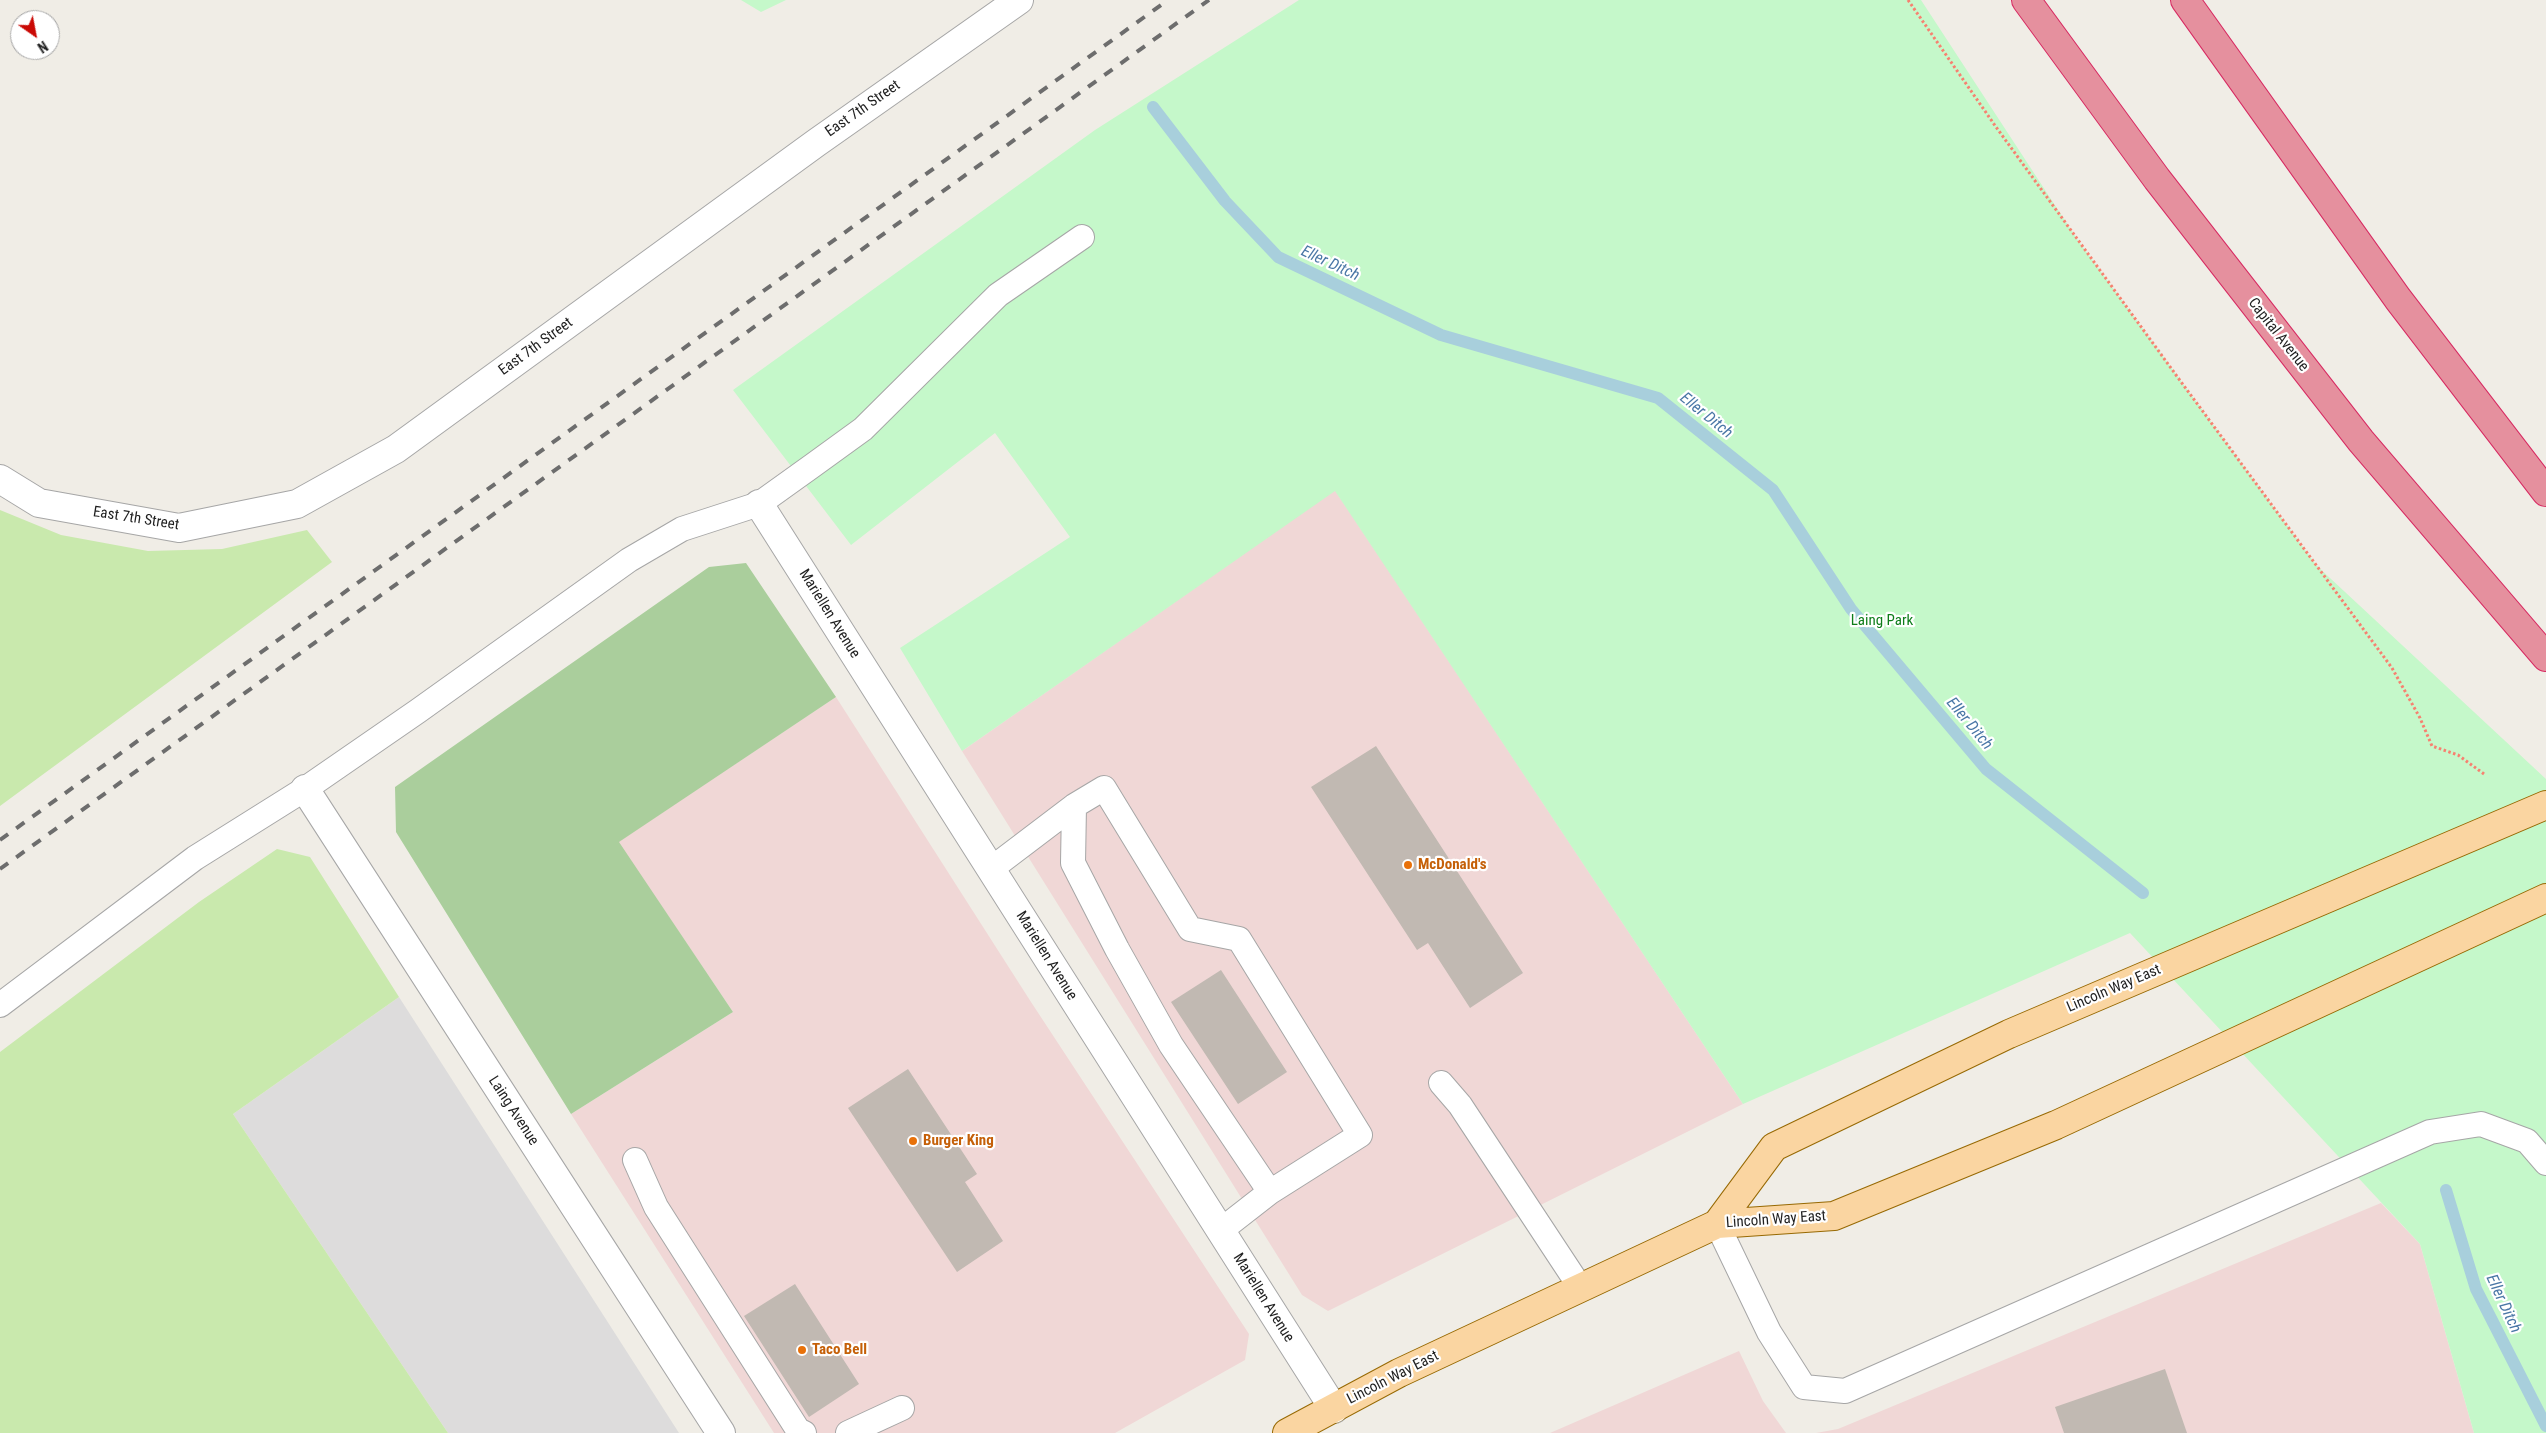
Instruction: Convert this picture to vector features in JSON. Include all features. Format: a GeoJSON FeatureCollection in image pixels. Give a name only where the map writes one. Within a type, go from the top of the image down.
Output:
{"type":"FeatureCollection","features":[{"type":"Feature","properties":{"kind":"highway","name":"Capital Avenue"},"geometry":{"type":"LineString","coordinates":[[2026,0],[2157,178],[2361,441],[2546,657]]}},
{"type":"Feature","properties":{"kind":"highway"},"geometry":{"type":"LineString","coordinates":[[2185,0],[2398,299],[2546,492]]}},
{"type":"Feature","properties":{"kind":"main road","name":"Lincoln Way East"},"geometry":{"type":"LineString","coordinates":[[1717,1224],[1774,1147],[2010,1034],[2546,806]]}},
{"type":"Feature","properties":{"kind":"main road","name":"Lincoln Way East"},"geometry":{"type":"LineString","coordinates":[[1287,1433],[1399,1373],[1717,1224],[1834,1216],[2056,1125],[2546,898]]}},
{"type":"Feature","properties":{"kind":"street","name":"East 7th Street"},"geometry":{"type":"LineString","coordinates":[[0,479],[39,503],[179,528],[297,504],[396,449],[816,143],[1019,0]]}},
{"type":"Feature","properties":{"kind":"street","name":"Mariellen Avenue"},"geometry":{"type":"LineString","coordinates":[[759,504],[1334,1409]]}},
{"type":"Feature","properties":{"kind":"street","name":"Laing Avenue"},"geometry":{"type":"LineString","coordinates":[[305,789],[721,1433]]}},
{"type":"Feature","properties":{"kind":"lane"},"geometry":{"type":"LineString","coordinates":[[0,1005],[195,858],[305,789],[418,711],[628,560],[682,529],[759,504],[863,429],[998,295],[1082,237]]}},
{"type":"Feature","properties":{"kind":"lane"},"geometry":{"type":"LineString","coordinates":[[991,869],[1074,806],[1104,788],[1190,929],[1239,939],[1360,1134],[1270,1192],[1220,1231]]}},
{"type":"Feature","properties":{"kind":"lane"},"geometry":{"type":"LineString","coordinates":[[1074,806],[1073,863],[1086,889],[1171,1045],[1270,1192]]}},
{"type":"Feature","properties":{"kind":"lane"},"geometry":{"type":"LineString","coordinates":[[1441,1083],[1460,1105],[1580,1287]]}},
{"type":"Feature","properties":{"kind":"lane"},"geometry":{"type":"LineString","coordinates":[[1717,1224],[1769,1332],[1804,1387],[1845,1391],[2430,1132],[2481,1124],[2527,1141],[2546,1163]]}},
{"type":"Feature","properties":{"kind":"lane"},"geometry":{"type":"LineString","coordinates":[[635,1160],[656,1207],[798,1430],[804,1433]]}},
{"type":"Feature","properties":{"kind":"lane"},"geometry":{"type":"LineString","coordinates":[[848,1433],[902,1408]]}},
{"type":"Feature","properties":{"kind":"path"},"geometry":{"type":"LineString","coordinates":[[1908,0],[1996,127],[2176,376],[2392,668],[2420,718],[2432,746],[2458,755],[2484,774]]}},
{"type":"Feature","properties":{"kind":"shaded area"},"geometry":{"type":"Polygon","coordinates":[[[1335,490],[1743,1104],[1328,1311],[1302,1295],[962,751],[1335,490]]]}},
{"type":"Feature","properties":{"kind":"shaded area"},"geometry":{"type":"Polygon","coordinates":[[[836,697],[1031,1002],[1249,1334],[1245,1360],[1115,1433],[774,1433],[571,1114],[733,1012],[618,842],[836,697]]]}},
{"type":"Feature","properties":{"kind":"shaded area"},"geometry":{"type":"Polygon","coordinates":[[[399,997],[679,1433],[448,1433],[233,1114],[399,997]]]}},
{"type":"Feature","properties":{"kind":"shaded area"},"geometry":{"type":"Polygon","coordinates":[[[2381,1203],[2420,1244],[2474,1433],[1816,1433],[1838,1429],[2381,1203]]]}},
{"type":"Feature","properties":{"kind":"shaded area"},"geometry":{"type":"Polygon","coordinates":[[[1739,1351],[1763,1401],[1786,1433],[1550,1433],[1739,1351]]]}},
{"type":"Feature","properties":{"kind":"green space"},"geometry":{"type":"Polygon","coordinates":[[[741,0],[786,0],[761,12],[741,0]]]}},
{"type":"Feature","properties":{"kind":"green space","name":"Laing Park"},"geometry":{"type":"Polygon","coordinates":[[[1299,0],[1921,0],[2079,242],[2316,565],[2546,779],[2546,1433],[2474,1433],[2420,1244],[2130,933],[1743,1104],[1335,491],[962,751],[900,648],[1070,537],[995,433],[851,545],[733,390],[1095,130],[1299,0]]]}},
{"type":"Feature","properties":{"kind":"green space"},"geometry":{"type":"Polygon","coordinates":[[[0,510],[61,535],[148,551],[222,549],[307,530],[332,562],[0,806],[0,510]]]}},
{"type":"Feature","properties":{"kind":"green space"},"geometry":{"type":"Polygon","coordinates":[[[746,563],[836,697],[619,842],[733,1012],[571,1114],[396,832],[395,787],[709,567],[746,563]]]}},
{"type":"Feature","properties":{"kind":"green space"},"geometry":{"type":"Polygon","coordinates":[[[277,849],[310,857],[399,997],[233,1114],[448,1433],[0,1433],[0,1052],[199,902],[277,849]]]}},
{"type":"Feature","properties":{"kind":"building","name":"McDonald's"},"geometry":{"type":"Polygon","coordinates":[[[1376,746],[1523,973],[1470,1008],[1428,943],[1417,950],[1311,787],[1376,746]]]}},
{"type":"Feature","properties":{"kind":"building"},"geometry":{"type":"Polygon","coordinates":[[[1221,970],[1287,1072],[1238,1104],[1171,1002],[1221,970]]]}},
{"type":"Feature","properties":{"kind":"building","name":"Burger King"},"geometry":{"type":"Polygon","coordinates":[[[908,1069],[977,1174],[965,1182],[1003,1241],[957,1272],[848,1108],[908,1069]]]}},
{"type":"Feature","properties":{"kind":"building","name":"Taco Bell"},"geometry":{"type":"Polygon","coordinates":[[[795,1284],[859,1384],[809,1417],[744,1316],[795,1284]]]}},
{"type":"Feature","properties":{"kind":"building"},"geometry":{"type":"Polygon","coordinates":[[[2165,1369],[2187,1433],[2064,1433],[2055,1407],[2165,1369]]]}},
{"type":"Feature","properties":{"kind":"waterway","name":"Eller Ditch"},"geometry":{"type":"LineString","coordinates":[[1153,107],[1225,201],[1278,257],[1441,335],[1658,398],[1773,490],[1851,609],[1986,769],[2143,893]]}},
{"type":"Feature","properties":{"kind":"waterway","name":"Eller Ditch"},"geometry":{"type":"LineString","coordinates":[[2446,1190],[2476,1289],[2546,1426]]}},
{"type":"Feature","properties":{"kind":"railway"},"geometry":{"type":"LineString","coordinates":[[0,840],[1168,0]]}},
{"type":"Feature","properties":{"kind":"railway"},"geometry":{"type":"LineString","coordinates":[[0,869],[1209,0]]}},
{"type":"Feature","properties":{"kind":"place","name":"McDonald's"},"geometry":{"type":"Point","coordinates":[1408,865]}},
{"type":"Feature","properties":{"kind":"place","name":"Burger King"},"geometry":{"type":"Point","coordinates":[913,1141]}},
{"type":"Feature","properties":{"kind":"place","name":"Taco Bell"},"geometry":{"type":"Point","coordinates":[802,1350]}}]}
